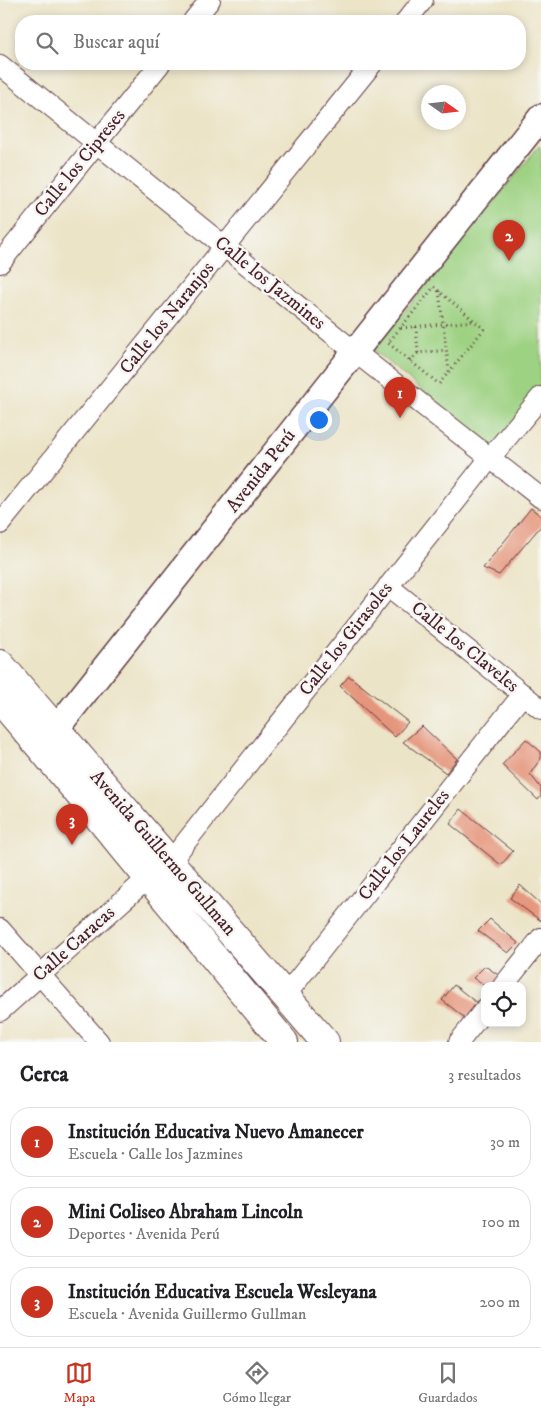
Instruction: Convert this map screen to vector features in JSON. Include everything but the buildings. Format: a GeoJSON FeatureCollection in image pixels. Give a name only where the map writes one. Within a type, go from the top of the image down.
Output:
{"type":"FeatureCollection","features":[{"type":"Feature","properties":{"kind":"main road","name":"Avenida Guillermo Gullman"},"geometry":{"type":"LineString","coordinates":[[0,664],[325,1042]]}},
{"type":"Feature","properties":{"kind":"main road","name":"Avenida Guillermo Gullman"},"geometry":{"type":"LineString","coordinates":[[0,700],[284,1042]]}},
{"type":"Feature","properties":{"kind":"street"},"geometry":{"type":"LineString","coordinates":[[198,15],[210,0]]}},
{"type":"Feature","properties":{"kind":"street"},"geometry":{"type":"LineString","coordinates":[[411,15],[423,0]]}},
{"type":"Feature","properties":{"kind":"street","name":"Calle los Jazmines"},"geometry":{"type":"LineString","coordinates":[[0,65],[356,352],[541,498]]}},
{"type":"Feature","properties":{"kind":"street","name":"Calle los Cipreses"},"geometry":{"type":"LineString","coordinates":[[0,263],[155,70]]}},
{"type":"Feature","properties":{"kind":"street","name":"Calle los Naranjos"},"geometry":{"type":"LineString","coordinates":[[0,524],[367,70]]}},
{"type":"Feature","properties":{"kind":"street","name":"Avenida Perú"},"geometry":{"type":"LineString","coordinates":[[56,729],[540,122]]}},
{"type":"Feature","properties":{"kind":"street","name":"Calle los Girasoles"},"geometry":{"type":"LineString","coordinates":[[148,878],[170,862],[490,458],[541,397]]}},
{"type":"Feature","properties":{"kind":"street","name":"Calle los Claveles"},"geometry":{"type":"LineString","coordinates":[[388,586],[541,709]]}},
{"type":"Feature","properties":{"kind":"street","name":"Calle los Laureles"},"geometry":{"type":"LineString","coordinates":[[285,996],[523,694]]}},
{"type":"Feature","properties":{"kind":"street","name":"Calle Caracas"},"geometry":{"type":"LineString","coordinates":[[0,1011],[148,878]]}},
{"type":"Feature","properties":{"kind":"street"},"geometry":{"type":"LineString","coordinates":[[0,929],[99,1042]]}},
{"type":"Feature","properties":{"kind":"street"},"geometry":{"type":"LineString","coordinates":[[506,982],[541,938]]}},
{"type":"Feature","properties":{"kind":"street"},"geometry":{"type":"LineString","coordinates":[[459,1042],[481,1014]]}},
{"type":"Feature","properties":{"kind":"path"},"geometry":{"type":"LineString","coordinates":[[434,287],[439,291],[484,328],[438,384],[388,343],[434,287]]}},
{"type":"Feature","properties":{"kind":"path"},"geometry":{"type":"LineString","coordinates":[[439,291],[449,372]]}},
{"type":"Feature","properties":{"kind":"path"},"geometry":{"type":"LineString","coordinates":[[400,328],[475,321]]}},
{"type":"Feature","properties":{"kind":"path"},"geometry":{"type":"LineString","coordinates":[[416,327],[418,353]]}},
{"type":"Feature","properties":{"kind":"path"},"geometry":{"type":"LineString","coordinates":[[410,361],[418,353],[446,350]]}},
{"type":"Feature","properties":{"kind":"green space"},"geometry":{"type":"Polygon","coordinates":[[[539,146],[541,148],[541,390],[493,449],[373,350],[539,146]]]}},
{"type":"Feature","properties":{"kind":"place","name":"Mini Coliseo Abraham Lincoln"},"geometry":{"type":"Point","coordinates":[509,261]}},
{"type":"Feature","properties":{"kind":"place","name":"Institución Educativa Nuevo Amanecer"},"geometry":{"type":"Point","coordinates":[400,418]}},
{"type":"Feature","properties":{"kind":"place","name":"Institución Educativa Escuela Wesleyana"},"geometry":{"type":"Point","coordinates":[72,845]}}]}
